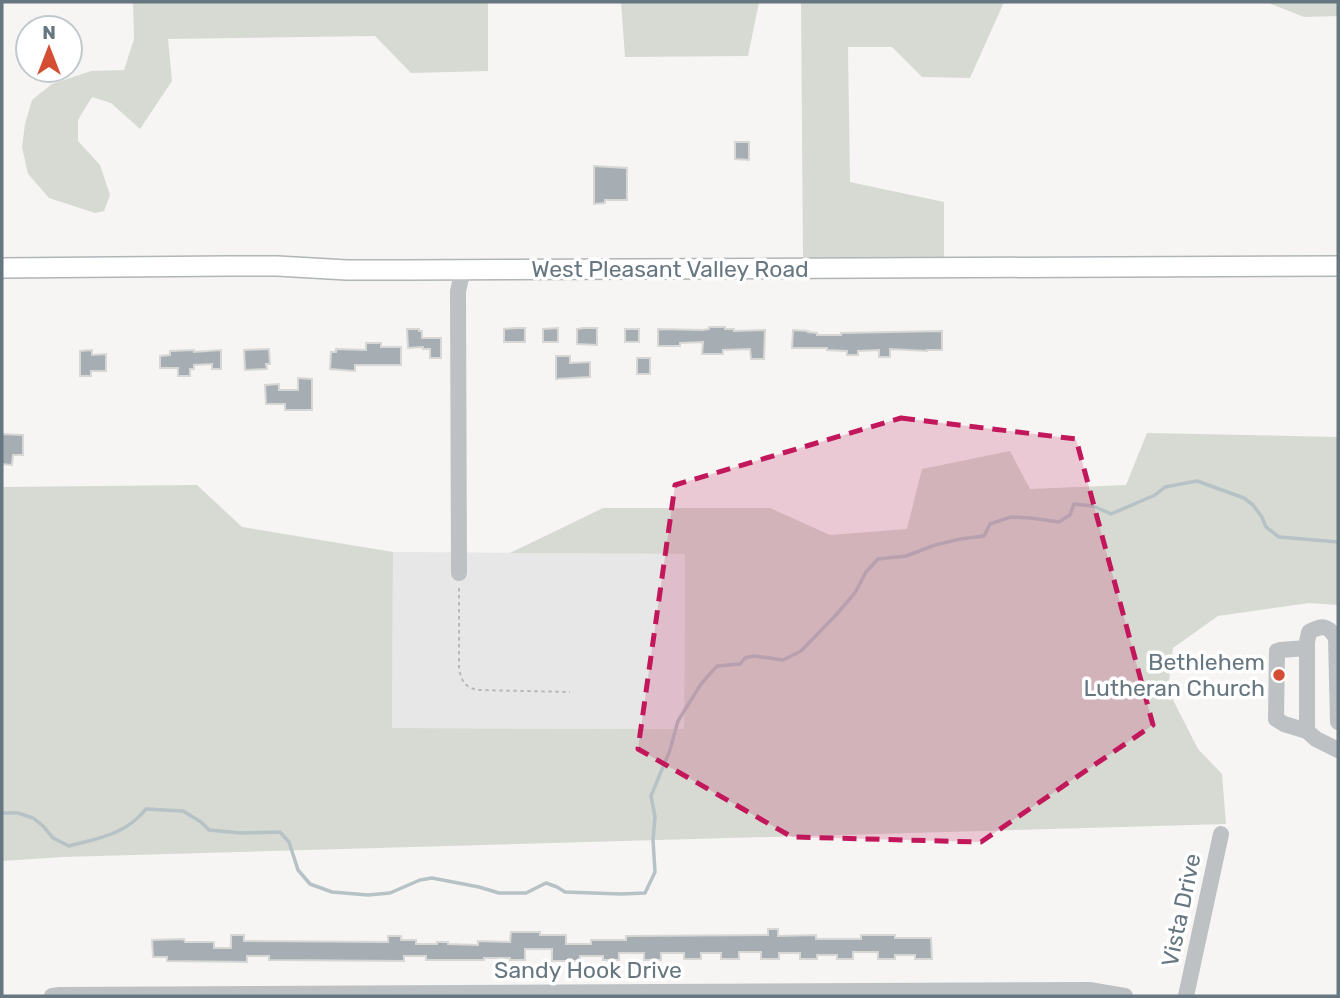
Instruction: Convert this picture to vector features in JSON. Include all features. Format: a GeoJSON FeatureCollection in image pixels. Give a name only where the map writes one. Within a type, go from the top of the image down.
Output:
{"type":"FeatureCollection","features":[{"type":"Feature","properties":{"kind":"main road","name":"West Pleasant Valley Road"},"geometry":{"type":"LineString","coordinates":[[2,268],[229,266],[463,270],[1338,266]]}},
{"type":"Feature","properties":{"kind":"street"},"geometry":{"type":"LineString","coordinates":[[459,573],[457,291],[463,270]]}},
{"type":"Feature","properties":{"kind":"street"},"geometry":{"type":"LineString","coordinates":[[1307,731],[1307,648],[1309,632],[1318,627],[1331,630],[1336,638],[1338,722]]}},
{"type":"Feature","properties":{"kind":"street"},"geometry":{"type":"LineString","coordinates":[[1307,648],[1277,651],[1276,719],[1334,742]]}},
{"type":"Feature","properties":{"kind":"street","name":"Vista Drive"},"geometry":{"type":"LineString","coordinates":[[1186,996],[1221,834]]}},
{"type":"Feature","properties":{"kind":"street","name":"Sandy Hook Drive"},"geometry":{"type":"LineString","coordinates":[[52,996],[1089,990],[1125,996]]}},
{"type":"Feature","properties":{"kind":"path"},"geometry":{"type":"LineString","coordinates":[[459,573],[459,669],[461,680],[466,687],[477,690],[570,692]]}},
{"type":"Feature","properties":{"kind":"highlighted area"},"geometry":{"type":"Polygon","coordinates":[[[901,418],[1076,439],[1153,725],[981,842],[792,837],[638,749],[675,485],[901,418]]]}},
{"type":"Feature","properties":{"kind":"shaded area"},"geometry":{"type":"Polygon","coordinates":[[[133,2],[488,2],[488,71],[411,73],[375,36],[168,39],[172,81],[140,129],[111,103],[92,97],[78,120],[78,141],[100,165],[110,195],[104,211],[95,213],[49,198],[28,174],[22,147],[32,100],[52,84],[84,84],[84,73],[91,71],[124,70],[134,39],[133,2]]]}},
{"type":"Feature","properties":{"kind":"shaded area"},"geometry":{"type":"Polygon","coordinates":[[[621,2],[759,2],[748,56],[625,57],[621,2]]]}},
{"type":"Feature","properties":{"kind":"shaded area"},"geometry":{"type":"Polygon","coordinates":[[[801,2],[1004,2],[970,78],[922,77],[892,47],[848,47],[850,182],[944,202],[944,258],[803,258],[801,2]]]}},
{"type":"Feature","properties":{"kind":"shaded area"},"geometry":{"type":"Polygon","coordinates":[[[1266,2],[1338,2],[1338,16],[1304,17],[1266,2]]]}},
{"type":"Feature","properties":{"kind":"shaded area"},"geometry":{"type":"Polygon","coordinates":[[[1147,433],[1338,437],[1338,605],[1309,603],[1218,616],[1173,648],[1168,690],[1198,749],[1222,774],[1226,824],[63,857],[2,861],[2,487],[197,485],[242,527],[393,552],[392,728],[684,729],[685,554],[510,553],[603,508],[770,508],[830,535],[907,529],[922,469],[1010,451],[1030,489],[1126,485],[1147,433]]]}},
{"type":"Feature","properties":{"kind":"shaded area"},"geometry":{"type":"Polygon","coordinates":[[[393,552],[685,554],[684,729],[392,728],[393,552]]]}},
{"type":"Feature","properties":{"kind":"building"},"geometry":{"type":"Polygon","coordinates":[[[735,142],[749,142],[749,160],[735,159],[735,142]]]}},
{"type":"Feature","properties":{"kind":"building"},"geometry":{"type":"Polygon","coordinates":[[[594,166],[627,168],[627,200],[605,200],[605,203],[594,204],[594,166]]]}},
{"type":"Feature","properties":{"kind":"building"},"geometry":{"type":"Polygon","coordinates":[[[709,327],[725,327],[734,331],[765,330],[764,359],[751,359],[750,349],[723,350],[723,354],[702,354],[703,342],[658,346],[658,329],[703,330],[709,327]]]}},
{"type":"Feature","properties":{"kind":"building"},"geometry":{"type":"Polygon","coordinates":[[[525,328],[525,342],[504,342],[504,329],[525,328]]]}},
{"type":"Feature","properties":{"kind":"building"},"geometry":{"type":"Polygon","coordinates":[[[558,328],[558,342],[543,342],[543,329],[558,328]]]}},
{"type":"Feature","properties":{"kind":"building"},"geometry":{"type":"Polygon","coordinates":[[[597,328],[597,345],[577,344],[577,329],[597,328]]]}},
{"type":"Feature","properties":{"kind":"building"},"geometry":{"type":"Polygon","coordinates":[[[407,329],[419,329],[422,331],[422,338],[441,338],[441,358],[430,358],[430,349],[408,348],[407,329]]]}},
{"type":"Feature","properties":{"kind":"building"},"geometry":{"type":"Polygon","coordinates":[[[625,329],[639,329],[639,342],[625,342],[625,329]]]}},
{"type":"Feature","properties":{"kind":"building"},"geometry":{"type":"Polygon","coordinates":[[[793,330],[817,335],[942,331],[942,350],[890,349],[890,357],[879,357],[879,350],[858,351],[858,355],[847,355],[847,351],[827,348],[792,348],[793,330]]]}},
{"type":"Feature","properties":{"kind":"building"},"geometry":{"type":"Polygon","coordinates":[[[366,343],[381,343],[381,347],[401,347],[401,365],[355,365],[355,371],[330,369],[331,352],[336,352],[336,349],[366,350],[366,343]]]}},
{"type":"Feature","properties":{"kind":"building"},"geometry":{"type":"Polygon","coordinates":[[[269,349],[270,364],[266,364],[267,369],[245,370],[244,350],[269,349]]]}},
{"type":"Feature","properties":{"kind":"building"},"geometry":{"type":"Polygon","coordinates":[[[92,350],[92,355],[106,354],[106,371],[91,371],[91,376],[80,376],[80,351],[92,350]]]}},
{"type":"Feature","properties":{"kind":"building"},"geometry":{"type":"Polygon","coordinates":[[[221,350],[221,369],[212,369],[212,364],[194,365],[194,369],[190,369],[190,376],[178,376],[178,368],[160,368],[160,356],[170,355],[170,351],[221,350]]]}},
{"type":"Feature","properties":{"kind":"building"},"geometry":{"type":"Polygon","coordinates":[[[556,356],[570,356],[570,363],[590,362],[590,377],[556,379],[556,356]]]}},
{"type":"Feature","properties":{"kind":"building"},"geometry":{"type":"Polygon","coordinates":[[[637,358],[650,358],[650,374],[637,374],[637,358]]]}},
{"type":"Feature","properties":{"kind":"building"},"geometry":{"type":"Polygon","coordinates":[[[298,378],[312,379],[312,410],[285,410],[285,404],[266,404],[265,385],[279,384],[279,390],[298,390],[298,378]]]}},
{"type":"Feature","properties":{"kind":"building"},"geometry":{"type":"Polygon","coordinates":[[[2,434],[23,435],[23,455],[13,455],[12,465],[2,464],[2,434]]]}},
{"type":"Feature","properties":{"kind":"building"},"geometry":{"type":"Polygon","coordinates":[[[768,929],[778,929],[778,936],[816,935],[816,939],[861,939],[861,935],[931,938],[932,959],[915,959],[915,955],[895,955],[895,959],[878,959],[878,952],[853,952],[853,959],[837,959],[837,955],[817,955],[817,959],[800,959],[800,953],[779,953],[779,959],[761,959],[761,952],[739,952],[739,959],[721,959],[721,953],[701,953],[701,959],[684,959],[684,953],[661,953],[661,960],[644,960],[644,953],[619,953],[619,960],[603,960],[603,956],[580,956],[580,961],[552,961],[552,949],[525,949],[525,960],[426,960],[426,956],[404,956],[404,961],[269,960],[269,956],[247,956],[247,962],[167,961],[167,957],[153,957],[152,940],[214,942],[214,948],[231,948],[231,935],[244,935],[244,941],[388,942],[388,936],[401,936],[401,940],[416,940],[416,944],[448,942],[478,945],[478,941],[510,942],[511,932],[540,932],[540,935],[566,935],[566,944],[591,944],[591,940],[626,940],[626,936],[768,935],[768,929]]]}},
{"type":"Feature","properties":{"kind":"waterway"},"geometry":{"type":"LineString","coordinates":[[2,813],[18,813],[33,818],[53,838],[69,846],[120,830],[146,809],[183,811],[209,830],[280,832],[289,842],[298,870],[310,884],[332,892],[368,895],[390,893],[420,880],[432,878],[499,893],[526,893],[546,883],[565,892],[645,893],[655,872],[655,817],[651,796],[670,750],[678,721],[701,684],[717,666],[740,664],[745,658],[754,656],[783,660],[801,651],[855,593],[866,572],[878,559],[906,556],[935,545],[984,536],[990,524],[1011,517],[1059,522],[1070,515],[1074,504],[1093,506],[1111,514],[1155,495],[1165,487],[1197,481],[1244,498],[1253,505],[1266,527],[1279,537],[1338,542]]}},
{"type":"Feature","properties":{"kind":"place","name":"Bethlehem Lutheran Church"},"geometry":{"type":"Point","coordinates":[1279,675]}}]}
